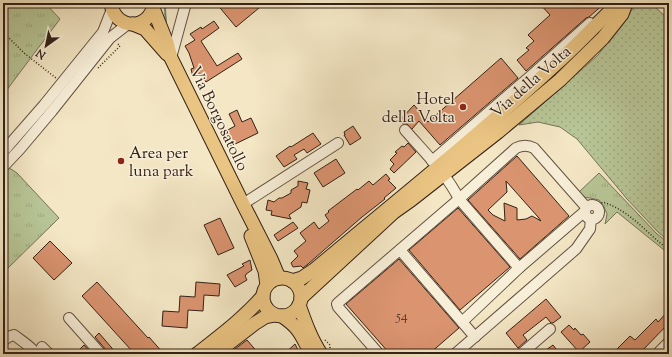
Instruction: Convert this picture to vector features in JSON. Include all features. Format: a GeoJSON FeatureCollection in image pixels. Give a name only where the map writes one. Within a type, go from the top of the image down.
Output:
{"type":"FeatureCollection","features":[{"type":"Feature","properties":{"kind":"main road","name":"Via della Volta"},"geometry":{"type":"LineString","coordinates":[[197,354],[241,319],[254,306],[270,282],[302,278],[314,270],[504,110],[557,63],[614,7],[623,3]]}},
{"type":"Feature","properties":{"kind":"main road","name":"Via della Volta"},"geometry":{"type":"LineString","coordinates":[[216,354],[265,317],[290,314],[297,309],[300,301],[394,212],[438,167],[498,132],[560,80],[603,38],[622,14],[626,3]]}},
{"type":"Feature","properties":{"kind":"main road","name":"Via Borgosatollo"},"geometry":{"type":"LineString","coordinates":[[112,6],[114,14],[122,22],[146,29],[171,58]]}},
{"type":"Feature","properties":{"kind":"main road","name":"Via Borgosatollo"},"geometry":{"type":"LineString","coordinates":[[153,6],[171,58],[240,199],[271,259],[285,280]]}},
{"type":"Feature","properties":{"kind":"main road"},"geometry":{"type":"LineString","coordinates":[[130,24],[140,23],[146,20],[150,15],[153,6]]}},
{"type":"Feature","properties":{"kind":"main road","name":"Via Borgosatollo"},"geometry":{"type":"LineString","coordinates":[[240,199],[243,217],[265,271],[265,291]]}},
{"type":"Feature","properties":{"kind":"main road"},"geometry":{"type":"LineString","coordinates":[[285,280],[298,288],[307,327],[321,354]]}},
{"type":"Feature","properties":{"kind":"main road"},"geometry":{"type":"LineString","coordinates":[[265,291],[263,301],[267,309],[279,315],[300,331],[311,354]]}},
{"type":"Feature","properties":{"kind":"street"},"geometry":{"type":"LineString","coordinates":[[171,58],[186,3]]}},
{"type":"Feature","properties":{"kind":"street","name":"Via della Volta"},"geometry":{"type":"LineString","coordinates":[[438,167],[534,73],[610,3]]}},
{"type":"Feature","properties":{"kind":"street"},"geometry":{"type":"LineString","coordinates":[[3,152],[44,105],[103,32],[112,6]]}},
{"type":"Feature","properties":{"kind":"street"},"geometry":{"type":"LineString","coordinates":[[3,167],[52,111],[110,38],[130,24]]}},
{"type":"Feature","properties":{"kind":"street"},"geometry":{"type":"LineString","coordinates":[[405,130],[438,167],[459,199],[519,268]]}},
{"type":"Feature","properties":{"kind":"street"},"geometry":{"type":"LineString","coordinates":[[240,199],[338,143]]}},
{"type":"Feature","properties":{"kind":"street"},"geometry":{"type":"LineString","coordinates":[[379,354],[337,304],[516,148],[527,146],[534,148],[587,213],[596,218],[599,214],[597,207]]}},
{"type":"Feature","properties":{"kind":"street"},"geometry":{"type":"LineString","coordinates":[[455,354],[468,329],[519,268],[587,213]]}},
{"type":"Feature","properties":{"kind":"street"},"geometry":{"type":"LineString","coordinates":[[468,329],[576,249],[590,229],[587,213]]}},
{"type":"Feature","properties":{"kind":"street"},"geometry":{"type":"LineString","coordinates":[[400,250],[468,329]]}},
{"type":"Feature","properties":{"kind":"street"},"geometry":{"type":"LineString","coordinates":[[69,318],[101,354]]}},
{"type":"Feature","properties":{"kind":"street"},"geometry":{"type":"LineString","coordinates":[[521,354],[550,329]]}},
{"type":"Feature","properties":{"kind":"street"},"geometry":{"type":"LineString","coordinates":[[3,341],[14,335],[32,348],[43,352]]}},
{"type":"Feature","properties":{"kind":"street"},"geometry":{"type":"LineString","coordinates":[[657,354],[669,342]]}},
{"type":"Feature","properties":{"kind":"path"},"geometry":{"type":"LineString","coordinates":[[3,32],[24,53],[56,78]]}},
{"type":"Feature","properties":{"kind":"path"},"geometry":{"type":"LineString","coordinates":[[597,207],[603,202],[614,206],[628,215],[669,250]]}},
{"type":"Feature","properties":{"kind":"green space"},"geometry":{"type":"Polygon","coordinates":[[[3,3],[45,3],[60,19],[3,95],[3,3]]]}},
{"type":"Feature","properties":{"kind":"green space"},"geometry":{"type":"Polygon","coordinates":[[[637,3],[651,3],[669,20],[669,241],[658,232],[627,199],[577,139],[560,127],[538,122],[519,125],[598,55],[637,3]]]}},
{"type":"Feature","properties":{"kind":"green space"},"geometry":{"type":"Polygon","coordinates":[[[3,164],[17,173],[59,218],[3,273],[3,164]]]}},
{"type":"Feature","properties":{"kind":"green space"},"geometry":{"type":"Polygon","coordinates":[[[599,173],[657,234],[669,243],[669,254],[617,212],[605,224],[607,214],[599,200],[583,197],[579,192],[599,173]]]}},
{"type":"Feature","properties":{"kind":"building"},"geometry":{"type":"Polygon","coordinates":[[[216,3],[265,3],[236,27],[216,3]]]}},
{"type":"Feature","properties":{"kind":"building"},"geometry":{"type":"Polygon","coordinates":[[[539,3],[605,3],[526,71],[517,60],[529,50],[526,48],[534,41],[528,35],[550,15],[539,3]]]}},
{"type":"Feature","properties":{"kind":"building"},"geometry":{"type":"Polygon","coordinates":[[[214,21],[219,28],[201,41],[217,66],[238,53],[242,59],[206,82],[200,73],[193,77],[191,69],[194,68],[185,46],[195,40],[190,34],[201,27],[202,29],[214,21]]]}},
{"type":"Feature","properties":{"kind":"building"},"geometry":{"type":"Polygon","coordinates":[[[501,58],[518,78],[440,145],[419,121],[412,129],[407,124],[403,124],[400,120],[414,105],[420,112],[419,113],[428,122],[501,58]]]}},
{"type":"Feature","properties":{"kind":"building"},"geometry":{"type":"Polygon","coordinates":[[[237,110],[242,122],[251,118],[258,133],[231,146],[224,132],[235,126],[229,114],[237,110]]]}},
{"type":"Feature","properties":{"kind":"building"},"geometry":{"type":"Polygon","coordinates":[[[353,126],[361,138],[350,145],[344,135],[344,132],[353,126]]]}},
{"type":"Feature","properties":{"kind":"building"},"geometry":{"type":"Polygon","coordinates":[[[313,133],[321,144],[307,153],[304,149],[294,155],[297,159],[284,167],[276,156],[313,133]]]}},
{"type":"Feature","properties":{"kind":"building"},"geometry":{"type":"Polygon","coordinates":[[[408,143],[416,152],[394,173],[390,169],[394,164],[390,160],[397,153],[395,152],[408,143]]]}},
{"type":"Feature","properties":{"kind":"building"},"geometry":{"type":"Polygon","coordinates":[[[517,156],[569,216],[520,259],[468,200],[517,156]],[[506,181],[507,192],[488,210],[493,215],[505,221],[504,203],[517,208],[517,220],[526,219],[532,216],[541,221],[506,181]]]}},
{"type":"Feature","properties":{"kind":"building"},"geometry":{"type":"Polygon","coordinates":[[[336,159],[345,173],[323,187],[314,173],[336,159]]]}},
{"type":"Feature","properties":{"kind":"building"},"geometry":{"type":"Polygon","coordinates":[[[386,174],[390,179],[388,180],[396,188],[384,198],[385,199],[303,268],[301,266],[293,267],[291,263],[298,256],[294,251],[306,241],[300,233],[314,222],[319,229],[329,221],[325,215],[329,212],[328,211],[369,181],[373,185],[386,174]]]}},
{"type":"Feature","properties":{"kind":"building"},"geometry":{"type":"Polygon","coordinates":[[[298,181],[308,183],[306,189],[310,190],[307,203],[302,202],[301,207],[289,215],[291,219],[271,215],[272,211],[266,210],[268,200],[274,202],[291,193],[291,190],[298,186],[298,181]]]}},
{"type":"Feature","properties":{"kind":"building"},"geometry":{"type":"Polygon","coordinates":[[[458,208],[510,267],[460,310],[409,250],[458,208]]]}},
{"type":"Feature","properties":{"kind":"building"},"geometry":{"type":"Polygon","coordinates":[[[220,218],[234,248],[218,255],[204,225],[220,218]]]}},
{"type":"Feature","properties":{"kind":"building"},"geometry":{"type":"Polygon","coordinates":[[[293,222],[298,228],[278,241],[274,235],[293,222]]]}},
{"type":"Feature","properties":{"kind":"building"},"geometry":{"type":"Polygon","coordinates":[[[50,241],[72,263],[54,280],[33,258],[50,241]]]}},
{"type":"Feature","properties":{"kind":"building"},"geometry":{"type":"Polygon","coordinates":[[[399,259],[459,328],[429,354],[390,354],[346,304],[399,259]]]}},
{"type":"Feature","properties":{"kind":"building"},"geometry":{"type":"Polygon","coordinates":[[[250,260],[252,270],[245,276],[247,280],[235,287],[227,275],[244,266],[242,264],[250,260]]]}},
{"type":"Feature","properties":{"kind":"building"},"geometry":{"type":"Polygon","coordinates":[[[97,282],[164,354],[129,354],[132,351],[82,296],[97,282]]]}},
{"type":"Feature","properties":{"kind":"building"},"geometry":{"type":"Polygon","coordinates":[[[196,282],[220,284],[219,296],[204,295],[203,311],[188,310],[187,328],[162,326],[163,311],[179,312],[180,296],[195,297],[196,282]]]}},
{"type":"Feature","properties":{"kind":"building"},"geometry":{"type":"Polygon","coordinates":[[[546,299],[561,317],[551,323],[546,317],[523,335],[527,340],[518,348],[506,333],[546,299]]]}},
{"type":"Feature","properties":{"kind":"building"},"geometry":{"type":"Polygon","coordinates":[[[669,310],[669,323],[639,354],[620,354],[616,350],[630,336],[635,340],[656,319],[658,322],[669,310]]]}},
{"type":"Feature","properties":{"kind":"building"},"geometry":{"type":"Polygon","coordinates":[[[569,325],[574,330],[575,328],[581,335],[583,334],[590,342],[579,352],[561,332],[569,325]]]}},
{"type":"Feature","properties":{"kind":"building"},"geometry":{"type":"Polygon","coordinates":[[[99,333],[117,354],[107,354],[106,350],[95,337],[99,333]]]}},
{"type":"Feature","properties":{"kind":"building"},"geometry":{"type":"Polygon","coordinates":[[[247,340],[259,354],[228,354],[231,352],[247,340]]]}},
{"type":"Feature","properties":{"kind":"building"},"geometry":{"type":"Polygon","coordinates":[[[295,344],[300,354],[284,354],[295,344]]]}},
{"type":"Feature","properties":{"kind":"building"},"geometry":{"type":"Polygon","coordinates":[[[84,345],[92,354],[75,354],[84,345]]]}},
{"type":"Feature","properties":{"kind":"building"},"geometry":{"type":"Polygon","coordinates":[[[553,345],[560,354],[549,354],[546,350],[553,345]]]}},
{"type":"Feature","properties":{"kind":"waterway"},"geometry":{"type":"LineString","coordinates":[[166,3],[166,24]]}},
{"type":"Feature","properties":{"kind":"place","name":"Hotel della Volta"},"geometry":{"type":"Point","coordinates":[463,107]}},
{"type":"Feature","properties":{"kind":"place","name":"Area per luna park"},"geometry":{"type":"Point","coordinates":[121,161]}}]}
